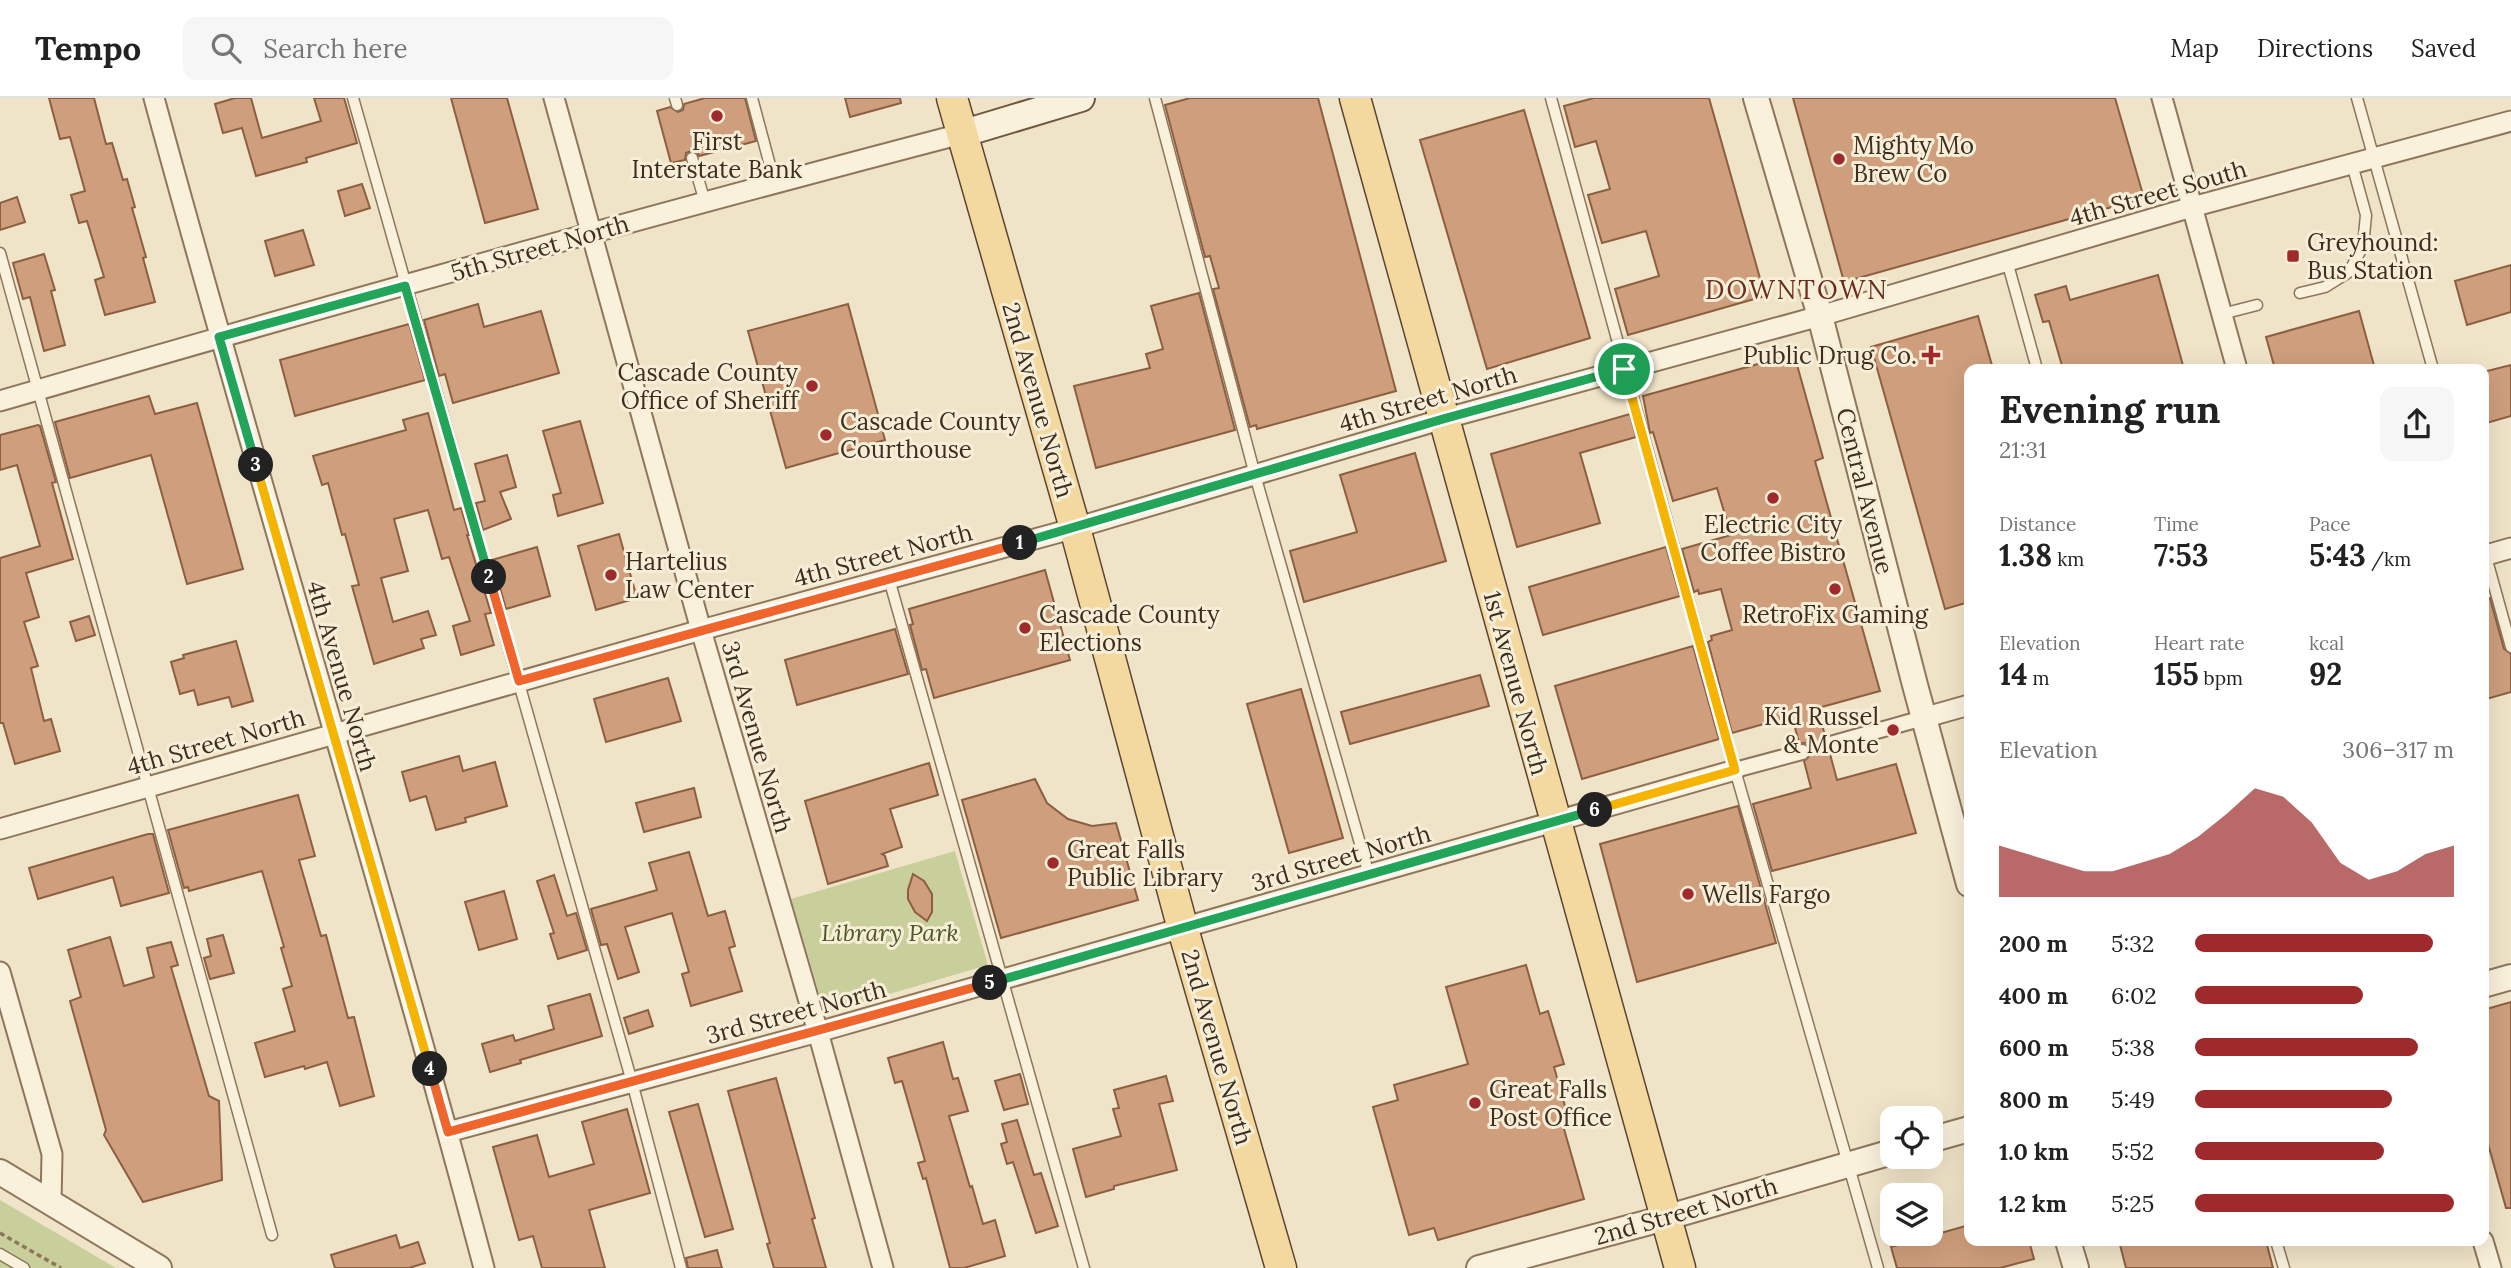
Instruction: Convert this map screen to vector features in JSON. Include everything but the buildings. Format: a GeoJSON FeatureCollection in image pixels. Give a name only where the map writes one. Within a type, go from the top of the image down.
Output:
{"type":"FeatureCollection","features":[{"type":"Feature","properties":{"kind":"main road","name":"2nd Avenue North"},"geometry":{"type":"LineString","coordinates":[[952,98],[1075,528],[1183,929],[1281,1268]]}},
{"type":"Feature","properties":{"kind":"main road","name":"5th Street North"},"geometry":{"type":"LineString","coordinates":[[961,134],[1081,98]]}},
{"type":"Feature","properties":{"kind":"main road","name":"1st Avenue North"},"geometry":{"type":"LineString","coordinates":[[1354,98],[1680,1268]]}},
{"type":"Feature","properties":{"kind":"street","name":"4th Avenue North"},"geometry":{"type":"LineString","coordinates":[[155,98],[219,337],[448,1132],[484,1268]]}},
{"type":"Feature","properties":{"kind":"street","name":"3rd Avenue North"},"geometry":{"type":"LineString","coordinates":[[554,98],[701,630],[818,1032],[883,1268]]}},
{"type":"Feature","properties":{"kind":"street","name":"Central Avenue"},"geometry":{"type":"LineString","coordinates":[[1756,98],[1820,316],[1923,718],[1964,866]]}},
{"type":"Feature","properties":{"kind":"street"},"geometry":{"type":"LineString","coordinates":[[2162,98],[2236,364]]}},
{"type":"Feature","properties":{"kind":"street","name":"4th Street South"},"geometry":{"type":"LineString","coordinates":[[1820,316],[2192,207],[2511,121]]}},
{"type":"Feature","properties":{"kind":"street","name":"5th Street North"},"geometry":{"type":"LineString","coordinates":[[0,401],[592,232],[961,134]]}},
{"type":"Feature","properties":{"kind":"street","name":"4th Street North"},"geometry":{"type":"LineString","coordinates":[[0,829],[701,630],[1075,528],[1443,419],[1820,316]]}},
{"type":"Feature","properties":{"kind":"street"},"geometry":{"type":"LineString","coordinates":[[2489,552],[2511,548]]}},
{"type":"Feature","properties":{"kind":"street"},"geometry":{"type":"LineString","coordinates":[[1827,745],[1964,706]]}},
{"type":"Feature","properties":{"kind":"street","name":"3rd Street North"},"geometry":{"type":"LineString","coordinates":[[448,1132],[818,1032],[1802,752]]}},
{"type":"Feature","properties":{"kind":"street"},"geometry":{"type":"LineString","coordinates":[[0,972],[52,1154],[51,1202]]}},
{"type":"Feature","properties":{"kind":"street"},"geometry":{"type":"LineString","coordinates":[[2489,983],[2511,977]]}},
{"type":"Feature","properties":{"kind":"street"},"geometry":{"type":"LineString","coordinates":[[1943,1136],[1964,1130]]}},
{"type":"Feature","properties":{"kind":"street","name":"2nd Street North"},"geometry":{"type":"LineString","coordinates":[[1479,1268],[1665,1218],[1880,1155]]}},
{"type":"Feature","properties":{"kind":"street"},"geometry":{"type":"LineString","coordinates":[[0,1172],[159,1268]]}},
{"type":"Feature","properties":{"kind":"street"},"geometry":{"type":"LineString","coordinates":[[2069,1246],[2076,1268]]}},
{"type":"Feature","properties":{"kind":"street"},"geometry":{"type":"LineString","coordinates":[[2484,1246],[2491,1268]]}},
{"type":"Feature","properties":{"kind":"lane"},"geometry":{"type":"LineString","coordinates":[[353,98],[632,1082],[681,1268]]}},
{"type":"Feature","properties":{"kind":"lane"},"geometry":{"type":"LineString","coordinates":[[752,98],[775,184]]}},
{"type":"Feature","properties":{"kind":"lane"},"geometry":{"type":"LineString","coordinates":[[1155,98],[1255,475],[1369,875]]}},
{"type":"Feature","properties":{"kind":"lane"},"geometry":{"type":"LineString","coordinates":[[1551,98],[1735,770],[1878,1268]]}},
{"type":"Feature","properties":{"kind":"lane"},"geometry":{"type":"LineString","coordinates":[[2357,98],[2432,364]]}},
{"type":"Feature","properties":{"kind":"lane"},"geometry":{"type":"LineString","coordinates":[[692,158],[705,202]]}},
{"type":"Feature","properties":{"kind":"lane"},"geometry":{"type":"LineString","coordinates":[[2300,293],[2325,287],[2349,272],[2363,246],[2366,215],[2352,164]]}},
{"type":"Feature","properties":{"kind":"lane"},"geometry":{"type":"LineString","coordinates":[[0,253],[272,1235]]}},
{"type":"Feature","properties":{"kind":"lane"},"geometry":{"type":"LineString","coordinates":[[2007,261],[2035,364]]}},
{"type":"Feature","properties":{"kind":"lane"},"geometry":{"type":"LineString","coordinates":[[2222,314],[2257,305]]}},
{"type":"Feature","properties":{"kind":"lane"},"geometry":{"type":"LineString","coordinates":[[2489,570],[2511,647]]}},
{"type":"Feature","properties":{"kind":"lane"},"geometry":{"type":"LineString","coordinates":[[889,579],[1084,1268]]}},
{"type":"Feature","properties":{"kind":"lane"},"geometry":{"type":"LineString","coordinates":[[2277,1246],[2284,1268]]}},
{"type":"Feature","properties":{"kind":"lane"},"geometry":{"type":"LineString","coordinates":[[0,1254],[24,1268]]}},
{"type":"Feature","properties":{"kind":"path"},"geometry":{"type":"LineString","coordinates":[[0,1233],[61,1268]]}},
{"type":"Feature","properties":{"kind":"green space","name":"Library Park"},"geometry":{"type":"Polygon","coordinates":[[[955,851],[988,965],[825,1013],[791,899],[955,851]]]}},
{"type":"Feature","properties":{"kind":"green space"},"geometry":{"type":"Polygon","coordinates":[[[0,1200],[116,1268],[0,1268],[0,1200]]]}},
{"type":"Feature","properties":{"kind":"tunnel"},"geometry":{"type":"LineString","coordinates":[[1802,752],[1827,745]]}},
{"type":"Feature","properties":{"kind":"place","name":"First Interstate Bank"},"geometry":{"type":"Point","coordinates":[717,116]}},
{"type":"Feature","properties":{"kind":"place","name":"Mighty Mo Brew Co"},"geometry":{"type":"Point","coordinates":[1839,159]}},
{"type":"Feature","properties":{"kind":"place","name":"Greyhound: Bus Station"},"geometry":{"type":"Point","coordinates":[2293,256]}},
{"type":"Feature","properties":{"kind":"place","name":"Public Drug Co."},"geometry":{"type":"Point","coordinates":[1931,355]}},
{"type":"Feature","properties":{"kind":"place","name":"Cascade County Office of Sheriff"},"geometry":{"type":"Point","coordinates":[812,386]}},
{"type":"Feature","properties":{"kind":"place","name":"Cascade County Courthouse"},"geometry":{"type":"Point","coordinates":[826,435]}},
{"type":"Feature","properties":{"kind":"place","name":"Electric City Coffee Bistro"},"geometry":{"type":"Point","coordinates":[1773,498]}},
{"type":"Feature","properties":{"kind":"place","name":"Hartelius Law Center"},"geometry":{"type":"Point","coordinates":[611,575]}},
{"type":"Feature","properties":{"kind":"place","name":"RetroFix Gaming"},"geometry":{"type":"Point","coordinates":[1835,589]}},
{"type":"Feature","properties":{"kind":"place","name":"Cascade County Elections"},"geometry":{"type":"Point","coordinates":[1025,628]}},
{"type":"Feature","properties":{"kind":"place","name":"Kid Russel & Monte"},"geometry":{"type":"Point","coordinates":[1893,730]}},
{"type":"Feature","properties":{"kind":"place","name":"Great Falls Public Library"},"geometry":{"type":"Point","coordinates":[1053,863]}},
{"type":"Feature","properties":{"kind":"place","name":"Wells Fargo"},"geometry":{"type":"Point","coordinates":[1688,894]}},
{"type":"Feature","properties":{"kind":"place","name":"Great Falls Post Office"},"geometry":{"type":"Point","coordinates":[1475,1103]}},
{"type":"Feature","properties":{"kind":"district","name":"DOWNTOWN"},"geometry":{"type":"Point","coordinates":[1797,289]}},
{"type":"Feature","properties":{"kind":"route"},"geometry":{"type":"LineString","coordinates":[[405,286],[519,681],[1075,528],[1443,419],[1624,369],[1735,770],[818,1032],[448,1132],[219,337],[405,286]]}}]}
